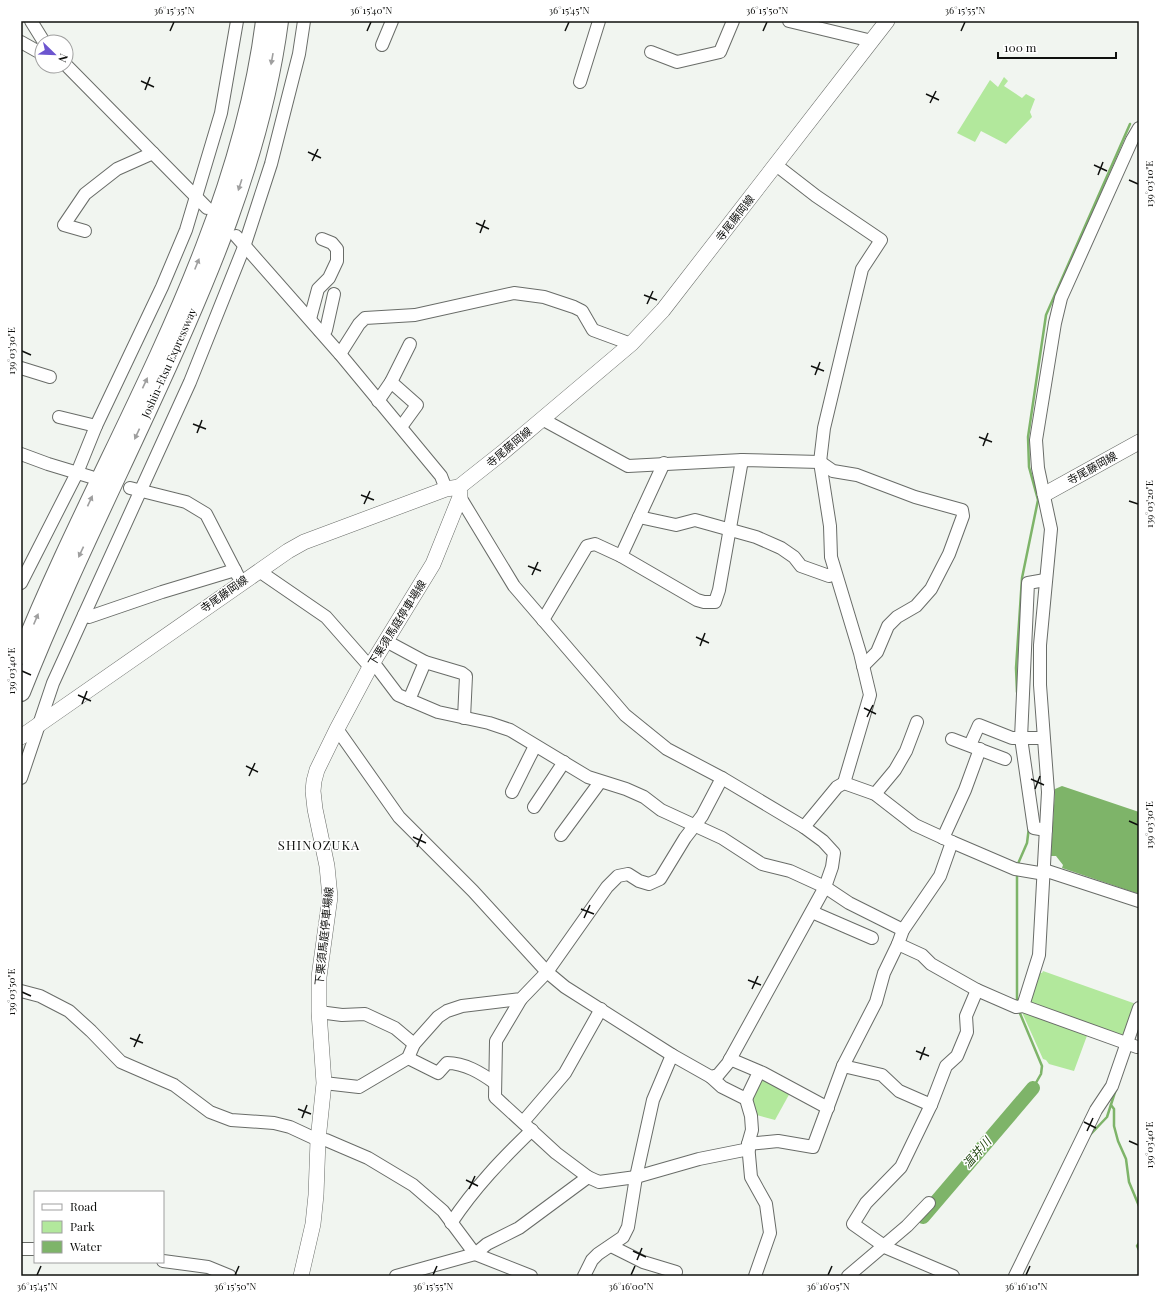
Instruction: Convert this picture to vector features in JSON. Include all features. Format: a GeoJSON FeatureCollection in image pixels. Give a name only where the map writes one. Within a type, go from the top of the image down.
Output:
{"type":"FeatureCollection","features":[{"type":"Feature","properties":{"kind":"highway","name":"Joshin-Etsu Expressway"},"geometry":{"type":"LineString","coordinates":[[21,655],[58,570],[171,326],[207,240],[223,195],[244,125],[265,21]]}},
{"type":"Feature","properties":{"kind":"highway","name":"Joshin-Etsu Expressway"},"geometry":{"type":"LineString","coordinates":[[21,692],[65,587],[186,327],[220,244],[240,186],[258,126],[268,81],[278,21]]}},
{"type":"Feature","properties":{"kind":"main road","name":"寺尾藤岡線"},"geometry":{"type":"LineString","coordinates":[[21,737],[238,576],[258,571],[304,542],[455,491],[631,344],[681,288],[887,21]]}},
{"type":"Feature","properties":{"kind":"main road","name":"寺尾藤岡線"},"geometry":{"type":"LineString","coordinates":[[1045,494],[1139,442]]}},
{"type":"Feature","properties":{"kind":"main road","name":"下栗須馬庭停車場線"},"geometry":{"type":"LineString","coordinates":[[301,1276],[313,1224],[316,1195],[318,1140],[324,1083],[318,977],[330,897],[327,866],[313,791],[317,770],[371,664],[433,564],[455,491]]}},
{"type":"Feature","properties":{"kind":"street"},"geometry":{"type":"LineString","coordinates":[[21,583],[77,473],[96,426],[162,287],[186,230],[221,113],[237,21]]}},
{"type":"Feature","properties":{"kind":"street"},"geometry":{"type":"LineString","coordinates":[[21,778],[37,726],[53,683],[84,615],[135,489],[190,382],[244,247],[274,149],[299,54],[304,21]]}},
{"type":"Feature","properties":{"kind":"street"},"geometry":{"type":"LineString","coordinates":[[382,45],[391,21]]}},
{"type":"Feature","properties":{"kind":"street"},"geometry":{"type":"LineString","coordinates":[[580,82],[599,21]]}},
{"type":"Feature","properties":{"kind":"street"},"geometry":{"type":"LineString","coordinates":[[651,52],[676,62],[720,52],[733,21]]}},
{"type":"Feature","properties":{"kind":"street"},"geometry":{"type":"LineString","coordinates":[[789,21],[872,41]]}},
{"type":"Feature","properties":{"kind":"street"},"geometry":{"type":"LineString","coordinates":[[32,22],[39,34]]}},
{"type":"Feature","properties":{"kind":"street"},"geometry":{"type":"LineString","coordinates":[[21,42],[34,49]]}},
{"type":"Feature","properties":{"kind":"street"},"geometry":{"type":"LineString","coordinates":[[74,73],[207,208]]}},
{"type":"Feature","properties":{"kind":"street"},"geometry":{"type":"LineString","coordinates":[[1023,1006],[1039,955],[1048,792],[1043,738],[1040,644],[1051,529],[1045,494],[1038,468],[1036,440],[1055,323],[1061,298],[1139,128]]}},
{"type":"Feature","properties":{"kind":"street"},"geometry":{"type":"LineString","coordinates":[[85,231],[64,225],[85,194],[117,169],[153,153]]}},
{"type":"Feature","properties":{"kind":"street"},"geometry":{"type":"LineString","coordinates":[[776,165],[816,196],[881,240],[862,269],[824,428],[820,462],[827,499],[831,557],[834,572],[863,666],[870,695],[844,783],[837,787],[804,827]]}},
{"type":"Feature","properties":{"kind":"street"},"geometry":{"type":"LineString","coordinates":[[236,236],[244,247],[310,319],[455,491],[514,586],[625,716],[667,749],[722,778],[804,827],[823,841],[834,853],[832,867],[825,887],[812,912],[730,1058],[718,1075],[711,1077]]}},
{"type":"Feature","properties":{"kind":"street"},"geometry":{"type":"LineString","coordinates":[[310,319],[318,289],[329,278],[337,260],[337,249],[332,243],[322,239]]}},
{"type":"Feature","properties":{"kind":"street"},"geometry":{"type":"LineString","coordinates":[[340,354],[359,324],[365,318],[415,315],[514,293],[544,298],[574,307],[582,311],[593,330],[631,344]]}},
{"type":"Feature","properties":{"kind":"street"},"geometry":{"type":"LineString","coordinates":[[320,331],[326,330],[334,294]]}},
{"type":"Feature","properties":{"kind":"street"},"geometry":{"type":"LineString","coordinates":[[378,401],[391,382],[410,344]]}},
{"type":"Feature","properties":{"kind":"street"},"geometry":{"type":"LineString","coordinates":[[21,368],[50,377]]}},
{"type":"Feature","properties":{"kind":"street"},"geometry":{"type":"LineString","coordinates":[[391,382],[416,405],[401,427]]}},
{"type":"Feature","properties":{"kind":"street"},"geometry":{"type":"LineString","coordinates":[[59,417],[96,426]]}},
{"type":"Feature","properties":{"kind":"street"},"geometry":{"type":"LineString","coordinates":[[542,419],[628,466],[742,460],[820,462],[833,471],[857,475],[915,497],[962,510],[963,516],[949,554],[931,589],[916,606],[897,617],[888,626],[876,652],[863,666]]}},
{"type":"Feature","properties":{"kind":"street"},"geometry":{"type":"LineString","coordinates":[[21,454],[77,473],[91,476]]}},
{"type":"Feature","properties":{"kind":"street"},"geometry":{"type":"LineString","coordinates":[[543,620],[587,546],[595,544],[621,556],[697,600],[704,602],[715,602],[719,590],[742,460]]}},
{"type":"Feature","properties":{"kind":"street"},"geometry":{"type":"LineString","coordinates":[[621,556],[664,463]]}},
{"type":"Feature","properties":{"kind":"street"},"geometry":{"type":"LineString","coordinates":[[84,615],[89,617],[162,592],[238,576],[206,514],[186,502],[135,489]]}},
{"type":"Feature","properties":{"kind":"street"},"geometry":{"type":"LineString","coordinates":[[639,517],[676,525],[695,520],[711,523],[756,537],[781,548],[794,558],[801,566],[829,576],[834,572]]}},
{"type":"Feature","properties":{"kind":"street"},"geometry":{"type":"LineString","coordinates":[[258,571],[326,617],[371,664],[398,696],[438,712],[490,723],[510,730],[535,746],[600,782],[626,789],[644,797],[661,810],[696,824],[722,838],[762,864],[790,871],[825,887],[849,903],[903,930]]}},
{"type":"Feature","properties":{"kind":"street"},"geometry":{"type":"LineString","coordinates":[[1045,580],[1028,583],[1021,738],[1034,828],[1046,830]]}},
{"type":"Feature","properties":{"kind":"street"},"geometry":{"type":"LineString","coordinates":[[386,641],[425,662],[462,673],[466,676],[464,718]]}},
{"type":"Feature","properties":{"kind":"street"},"geometry":{"type":"LineString","coordinates":[[408,700],[425,662]]}},
{"type":"Feature","properties":{"kind":"street"},"geometry":{"type":"LineString","coordinates":[[875,794],[895,770],[906,751],[917,722]]}},
{"type":"Feature","properties":{"kind":"street"},"geometry":{"type":"LineString","coordinates":[[722,778],[696,824],[685,838],[660,880],[649,884],[639,881],[628,874],[618,876],[607,887],[546,972],[521,999],[496,1041],[495,1097],[556,1152],[588,1177],[599,1182],[636,1178],[700,1159],[778,1141],[813,1147],[843,1066],[876,1002],[884,973],[903,930],[940,876],[948,840],[965,790],[975,747],[978,725],[1012,738],[1043,738]]}},
{"type":"Feature","properties":{"kind":"street"},"geometry":{"type":"LineString","coordinates":[[337,729],[399,818],[473,891],[546,972],[565,987],[672,1055],[711,1077],[722,1087],[746,1099]]}},
{"type":"Feature","properties":{"kind":"street"},"geometry":{"type":"LineString","coordinates":[[952,739],[1005,759]]}},
{"type":"Feature","properties":{"kind":"street"},"geometry":{"type":"LineString","coordinates":[[512,792],[535,746]]}},
{"type":"Feature","properties":{"kind":"street"},"geometry":{"type":"LineString","coordinates":[[534,808],[564,762]]}},
{"type":"Feature","properties":{"kind":"street"},"geometry":{"type":"LineString","coordinates":[[561,835],[600,782]]}},
{"type":"Feature","properties":{"kind":"street"},"geometry":{"type":"LineString","coordinates":[[844,783],[875,794],[915,825],[1015,870],[1039,873],[1044,870],[1139,901]]}},
{"type":"Feature","properties":{"kind":"street"},"geometry":{"type":"LineString","coordinates":[[812,912],[872,938]]}},
{"type":"Feature","properties":{"kind":"street"},"geometry":{"type":"LineString","coordinates":[[898,944],[922,955],[931,964],[977,990],[1016,1007],[1023,1006],[1132,1045]]}},
{"type":"Feature","properties":{"kind":"street"},"geometry":{"type":"LineString","coordinates":[[953,1276],[882,1246],[853,1224],[866,1203],[901,1167],[931,1105],[946,1066],[957,1056],[967,1032],[966,1016],[977,990]]}},
{"type":"Feature","properties":{"kind":"street"},"geometry":{"type":"LineString","coordinates":[[21,991],[40,996],[68,1011],[91,1031],[121,1062],[174,1085],[210,1112],[231,1120],[274,1123],[290,1127],[318,1140],[326,1140],[368,1158],[413,1185],[443,1211],[475,1254],[531,1276]]}},
{"type":"Feature","properties":{"kind":"street"},"geometry":{"type":"LineString","coordinates":[[324,1083],[359,1087],[408,1058],[414,1044],[438,1017],[448,1011],[462,1006],[521,999]]}},
{"type":"Feature","properties":{"kind":"street"},"geometry":{"type":"LineString","coordinates":[[1015,1276],[1096,1110],[1110,1091],[1132,1045],[1139,1008]]}},
{"type":"Feature","properties":{"kind":"street"},"geometry":{"type":"LineString","coordinates":[[523,1122],[565,1073],[601,1009]]}},
{"type":"Feature","properties":{"kind":"street"},"geometry":{"type":"LineString","coordinates":[[319,1012],[342,1015],[365,1014],[395,1028],[414,1044]]}},
{"type":"Feature","properties":{"kind":"street"},"geometry":{"type":"LineString","coordinates":[[584,1276],[598,1254],[612,1246],[623,1237],[628,1227],[636,1178],[653,1100],[672,1055]]}},
{"type":"Feature","properties":{"kind":"street"},"geometry":{"type":"LineString","coordinates":[[408,1058],[438,1073],[448,1063],[455,1063],[467,1067],[496,1083]]}},
{"type":"Feature","properties":{"kind":"street"},"geometry":{"type":"LineString","coordinates":[[730,1058],[763,1073],[828,1108]]}},
{"type":"Feature","properties":{"kind":"street"},"geometry":{"type":"LineString","coordinates":[[843,1066],[882,1075],[899,1091],[931,1105]]}},
{"type":"Feature","properties":{"kind":"street"},"geometry":{"type":"LineString","coordinates":[[755,1276],[770,1233],[766,1204],[751,1177],[748,1147],[752,1130],[751,1116],[746,1099],[759,1072]]}},
{"type":"Feature","properties":{"kind":"street"},"geometry":{"type":"LineString","coordinates":[[451,1223],[468,1198],[486,1176],[532,1130]]}},
{"type":"Feature","properties":{"kind":"street"},"geometry":{"type":"LineString","coordinates":[[396,1276],[475,1254],[487,1244],[519,1228],[588,1177]]}},
{"type":"Feature","properties":{"kind":"street"},"geometry":{"type":"LineString","coordinates":[[848,1276],[907,1226],[929,1203]]}},
{"type":"Feature","properties":{"kind":"street"},"geometry":{"type":"LineString","coordinates":[[612,1246],[643,1262],[676,1272]]}},
{"type":"Feature","properties":{"kind":"street"},"geometry":{"type":"LineString","coordinates":[[21,1249],[34,1249]]}},
{"type":"Feature","properties":{"kind":"street"},"geometry":{"type":"LineString","coordinates":[[164,1261],[208,1267],[230,1276]]}},
{"type":"Feature","properties":{"kind":"green space"},"geometry":{"type":"Polygon","coordinates":[[[1004,77],[1008,81],[1004,86],[1022,98],[1026,94],[1035,99],[1030,112],[1032,117],[1006,144],[981,131],[975,142],[957,133],[990,80],[998,87],[1004,77]]]}},
{"type":"Feature","properties":{"kind":"green space"},"geometry":{"type":"Polygon","coordinates":[[[1043,971],[1136,1004],[1126,1033],[1120,1036],[1031,1006],[1028,1000],[1037,972],[1042,973],[1043,971]]]}},
{"type":"Feature","properties":{"kind":"green space"},"geometry":{"type":"Polygon","coordinates":[[[1021,1010],[1088,1033],[1074,1071],[1049,1064],[1043,1059],[1021,1010]]]}},
{"type":"Feature","properties":{"kind":"green space"},"geometry":{"type":"Polygon","coordinates":[[[760,1075],[791,1091],[775,1120],[753,1114],[748,1100],[760,1075]]]}},
{"type":"Feature","properties":{"kind":"water"},"geometry":{"type":"Polygon","coordinates":[[[1062,786],[1139,812],[1139,894],[1062,868],[1063,865],[1056,856],[1051,856],[1055,789],[1062,786]]]}},
{"type":"Feature","properties":{"kind":"waterway"},"geometry":{"type":"LineString","coordinates":[[1017,692],[1016,668],[1022,578],[1038,500],[1029,467],[1028,437],[1046,315],[1130,124]]}},
{"type":"Feature","properties":{"kind":"waterway"},"geometry":{"type":"LineString","coordinates":[[1017,866],[1027,843],[1029,827]]}},
{"type":"Feature","properties":{"kind":"waterway"},"geometry":{"type":"LineString","coordinates":[[1017,873],[1017,1001]]}},
{"type":"Feature","properties":{"kind":"waterway","name":"温井川"},"geometry":{"type":"LineString","coordinates":[[1019,1011],[1042,1066],[1041,1074],[1033,1088]]}},
{"type":"Feature","properties":{"kind":"waterway","name":"温井川"},"geometry":{"type":"LineString","coordinates":[[923,1217],[1033,1088]]}},
{"type":"Feature","properties":{"kind":"waterway"},"geometry":{"type":"LineString","coordinates":[[1089,1136],[1107,1117],[1116,1089]]}},
{"type":"Feature","properties":{"kind":"waterway"},"geometry":{"type":"LineString","coordinates":[[1111,1105],[1114,1109],[1114,1126],[1118,1141],[1126,1159],[1129,1182],[1139,1206]]}},
{"type":"Feature","properties":{"kind":"waterway"},"geometry":{"type":"LineString","coordinates":[[1139,1243],[1137,1246],[1139,1250]]}},
{"type":"Feature","properties":{"kind":"district","name":"SHINOZUKA"},"geometry":{"type":"Point","coordinates":[319,845]}}]}
